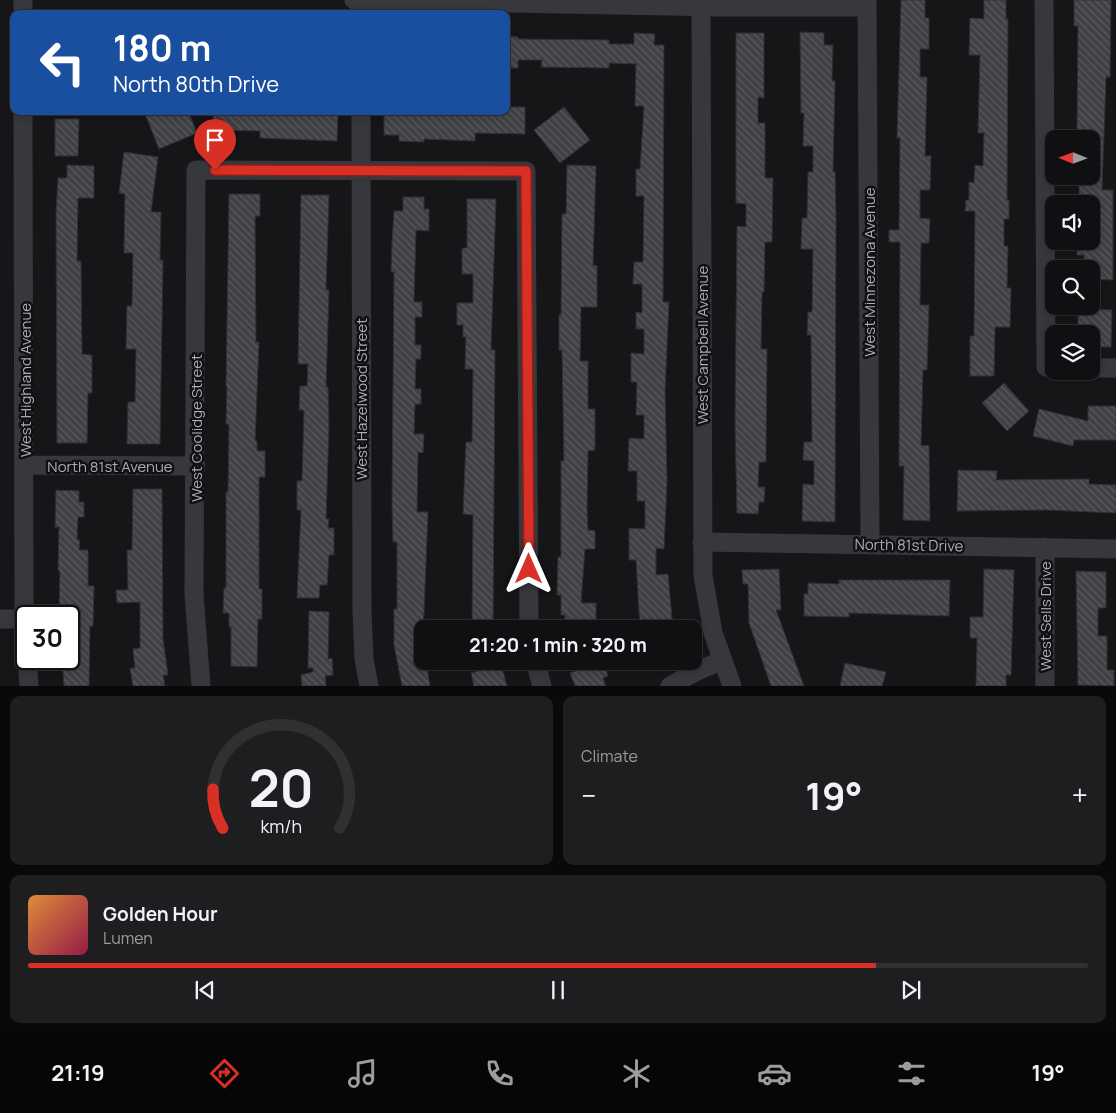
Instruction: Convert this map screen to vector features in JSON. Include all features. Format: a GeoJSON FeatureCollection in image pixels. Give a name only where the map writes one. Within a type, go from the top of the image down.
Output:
{"type":"FeatureCollection","features":[{"type":"Feature","properties":{"kind":"street"},"geometry":{"type":"LineString","coordinates":[[354,0],[867,3]]}},
{"type":"Feature","properties":{"kind":"street"},"geometry":{"type":"LineString","coordinates":[[1044,0],[1049,325]]}},
{"type":"Feature","properties":{"kind":"street","name":"West Campbell Avenue"},"geometry":{"type":"LineString","coordinates":[[701,3],[703,575],[707,610],[732,686]]}},
{"type":"Feature","properties":{"kind":"street","name":"West Minnezona Avenue"},"geometry":{"type":"LineString","coordinates":[[867,3],[870,545]]}},
{"type":"Feature","properties":{"kind":"street","name":"West Highland Avenue"},"geometry":{"type":"LineString","coordinates":[[23,115],[24,605]]}},
{"type":"Feature","properties":{"kind":"street","name":"West Hazelwood Street"},"geometry":{"type":"LineString","coordinates":[[361,115],[362,611],[364,659],[369,686]]}},
{"type":"Feature","properties":{"kind":"street","name":"West Coolidge Street"},"geometry":{"type":"LineString","coordinates":[[202,686],[194,594],[196,170],[361,171]]}},
{"type":"Feature","properties":{"kind":"street"},"geometry":{"type":"LineString","coordinates":[[361,171],[526,171],[529,620]]}},
{"type":"Feature","properties":{"kind":"street"},"geometry":{"type":"LineString","coordinates":[[1100,368],[1116,368]]}},
{"type":"Feature","properties":{"kind":"street","name":"North 81st Avenue"},"geometry":{"type":"LineString","coordinates":[[25,465],[196,466]]}},
{"type":"Feature","properties":{"kind":"street","name":"North 81st Drive"},"geometry":{"type":"LineString","coordinates":[[702,542],[1116,548]]}},
{"type":"Feature","properties":{"kind":"street","name":"West Sells Drive"},"geometry":{"type":"LineString","coordinates":[[1045,547],[1045,686]]}},
{"type":"Feature","properties":{"kind":"street"},"geometry":{"type":"LineString","coordinates":[[0,619],[15,619]]}},
{"type":"Feature","properties":{"kind":"street"},"geometry":{"type":"LineString","coordinates":[[670,686],[722,660]]}},
{"type":"Feature","properties":{"kind":"street"},"geometry":{"type":"LineString","coordinates":[[28,670],[29,686]]}},
{"type":"Feature","properties":{"kind":"street"},"geometry":{"type":"LineString","coordinates":[[538,670],[542,686]]}},
{"type":"Feature","properties":{"kind":"building"},"geometry":{"type":"Polygon","coordinates":[[[901,0],[925,0],[925,18],[929,18],[929,49],[920,49],[920,77],[927,77],[925,156],[931,156],[930,190],[920,190],[920,218],[930,219],[929,243],[921,243],[920,305],[929,305],[927,370],[923,370],[921,445],[929,446],[930,521],[903,520],[904,466],[899,466],[900,242],[889,242],[889,230],[899,230],[900,138],[897,138],[901,0]]]}},
{"type":"Feature","properties":{"kind":"building"},"geometry":{"type":"Polygon","coordinates":[[[984,0],[1006,0],[1006,19],[1008,19],[1007,200],[1009,200],[1009,219],[1004,219],[1004,246],[1008,246],[1007,288],[1011,288],[1010,327],[995,327],[994,376],[970,376],[970,336],[974,336],[975,211],[965,211],[966,200],[969,200],[969,182],[974,183],[975,165],[983,166],[984,133],[978,133],[980,55],[969,55],[970,18],[984,19],[984,0]]]}},
{"type":"Feature","properties":{"kind":"building"},"geometry":{"type":"Polygon","coordinates":[[[1074,0],[1111,0],[1110,77],[1106,77],[1102,190],[1113,190],[1113,280],[1100,279],[1100,260],[1084,260],[1084,255],[1077,255],[1077,250],[1100,250],[1100,195],[1079,195],[1079,185],[1100,185],[1100,130],[1077,130],[1078,26],[1074,26],[1074,0]]]}},
{"type":"Feature","properties":{"kind":"building"},"geometry":{"type":"Polygon","coordinates":[[[800,32],[824,33],[824,45],[833,45],[832,81],[835,81],[833,172],[835,172],[836,219],[835,522],[802,521],[803,484],[814,485],[814,461],[803,460],[804,442],[812,442],[811,335],[807,335],[808,312],[812,312],[813,249],[801,249],[802,218],[807,218],[808,172],[813,172],[813,146],[803,146],[804,113],[801,113],[800,32]]]}},
{"type":"Feature","properties":{"kind":"building"},"geometry":{"type":"Polygon","coordinates":[[[634,33],[655,34],[654,45],[664,45],[663,302],[669,302],[665,390],[667,481],[664,549],[656,548],[656,575],[668,574],[672,620],[639,620],[636,560],[629,560],[629,528],[645,529],[645,501],[637,501],[637,471],[628,471],[629,438],[644,439],[644,415],[636,415],[637,382],[631,382],[631,353],[644,354],[644,329],[636,329],[636,312],[642,313],[642,284],[633,284],[634,262],[643,262],[644,196],[636,196],[636,169],[640,169],[644,106],[635,106],[636,64],[609,63],[609,68],[541,67],[542,60],[518,60],[518,68],[510,68],[510,36],[518,37],[518,39],[609,40],[609,44],[634,44],[634,33]]]}},
{"type":"Feature","properties":{"kind":"building"},"geometry":{"type":"Polygon","coordinates":[[[736,33],[764,33],[764,98],[758,97],[758,123],[765,123],[765,178],[773,178],[772,242],[765,242],[764,292],[762,292],[761,349],[767,349],[766,462],[759,462],[758,487],[765,487],[764,502],[759,502],[758,514],[737,513],[735,425],[737,226],[746,227],[746,204],[736,203],[736,33]]]}},
{"type":"Feature","properties":{"kind":"building"},"geometry":{"type":"Polygon","coordinates":[[[510,107],[525,107],[525,134],[475,133],[475,141],[424,139],[424,142],[399,141],[399,135],[384,135],[384,115],[510,115],[510,107]]]}},
{"type":"Feature","properties":{"kind":"building"},"geometry":{"type":"Polygon","coordinates":[[[564,107],[590,140],[560,163],[534,130],[564,107]]]}},
{"type":"Feature","properties":{"kind":"building"},"geometry":{"type":"Polygon","coordinates":[[[146,115],[190,115],[197,133],[159,149],[146,115]]]}},
{"type":"Feature","properties":{"kind":"building"},"geometry":{"type":"Polygon","coordinates":[[[213,115],[338,115],[337,141],[260,138],[260,131],[213,130],[213,115]]]}},
{"type":"Feature","properties":{"kind":"building"},"geometry":{"type":"Polygon","coordinates":[[[55,119],[79,119],[78,156],[55,156],[55,119]]]}},
{"type":"Feature","properties":{"kind":"building"},"geometry":{"type":"Polygon","coordinates":[[[124,152],[158,157],[151,212],[161,212],[160,260],[163,260],[160,444],[127,444],[128,402],[135,402],[136,349],[126,349],[127,306],[132,306],[133,253],[124,253],[125,194],[119,193],[124,152]]]}},
{"type":"Feature","properties":{"kind":"building"},"geometry":{"type":"Polygon","coordinates":[[[67,165],[94,166],[94,198],[78,198],[77,261],[81,261],[82,354],[92,355],[92,393],[88,393],[87,443],[57,443],[56,213],[58,178],[67,178],[67,165]]]}},
{"type":"Feature","properties":{"kind":"building"},"geometry":{"type":"Polygon","coordinates":[[[567,165],[596,166],[593,265],[597,266],[597,307],[581,307],[580,361],[588,361],[588,409],[595,409],[595,450],[588,451],[587,509],[588,530],[595,531],[595,549],[585,549],[581,603],[596,603],[596,620],[565,620],[565,615],[561,615],[561,595],[557,595],[558,557],[561,557],[561,461],[564,461],[562,350],[559,350],[559,315],[561,315],[562,214],[566,214],[567,165]]]}},
{"type":"Feature","properties":{"kind":"building"},"geometry":{"type":"Polygon","coordinates":[[[229,194],[260,194],[260,216],[255,216],[256,342],[259,342],[255,441],[257,441],[257,451],[265,451],[265,477],[259,477],[259,589],[262,589],[262,619],[258,619],[257,667],[231,666],[229,613],[223,613],[224,588],[226,588],[226,492],[228,492],[229,424],[226,424],[226,386],[229,194]]]}},
{"type":"Feature","properties":{"kind":"building"},"geometry":{"type":"Polygon","coordinates":[[[301,195],[329,195],[326,290],[329,290],[326,387],[328,387],[329,427],[326,519],[329,519],[328,528],[334,528],[334,555],[329,555],[327,585],[320,585],[319,598],[297,598],[301,510],[297,510],[297,481],[302,481],[304,410],[299,410],[300,386],[307,386],[308,364],[298,364],[301,195]]]}},
{"type":"Feature","properties":{"kind":"building"},"geometry":{"type":"Polygon","coordinates":[[[403,197],[424,197],[424,209],[429,209],[429,231],[416,230],[414,302],[422,302],[422,317],[415,317],[415,345],[421,345],[421,359],[416,359],[415,389],[421,389],[421,404],[415,404],[414,434],[424,434],[423,453],[418,452],[417,512],[428,512],[424,620],[414,620],[414,670],[427,670],[430,686],[402,686],[394,645],[394,609],[397,609],[397,542],[393,542],[392,505],[394,272],[391,272],[394,211],[403,211],[403,197]]]}},
{"type":"Feature","properties":{"kind":"building"},"geometry":{"type":"Polygon","coordinates":[[[467,199],[496,199],[491,350],[495,350],[493,620],[472,620],[473,515],[463,514],[466,442],[472,442],[473,369],[465,369],[466,337],[463,337],[463,325],[457,325],[457,303],[473,303],[473,274],[462,274],[462,248],[467,248],[467,199]]]}},
{"type":"Feature","properties":{"kind":"building"},"geometry":{"type":"Polygon","coordinates":[[[1100,310],[1112,310],[1111,347],[1100,347],[1100,325],[1078,325],[1078,315],[1100,315],[1100,310]]]}},
{"type":"Feature","properties":{"kind":"building"},"geometry":{"type":"Polygon","coordinates":[[[1004,383],[1029,411],[1007,431],[982,403],[1004,383]]]}},
{"type":"Feature","properties":{"kind":"building"},"geometry":{"type":"Polygon","coordinates":[[[1088,406],[1116,406],[1116,440],[1074,440],[1073,446],[1033,436],[1039,409],[1088,421],[1088,406]]]}},
{"type":"Feature","properties":{"kind":"building"},"geometry":{"type":"Polygon","coordinates":[[[958,470],[997,471],[996,480],[1089,479],[1089,484],[1116,485],[1116,513],[1046,510],[957,511],[958,470]]]}},
{"type":"Feature","properties":{"kind":"building"},"geometry":{"type":"Polygon","coordinates":[[[133,489],[162,489],[163,639],[168,675],[163,675],[165,686],[133,686],[130,668],[135,668],[133,649],[140,648],[140,602],[117,603],[116,590],[128,590],[127,550],[132,550],[133,489]]]}},
{"type":"Feature","properties":{"kind":"building"},"geometry":{"type":"Polygon","coordinates":[[[56,490],[79,491],[79,502],[84,502],[84,517],[78,517],[77,540],[80,540],[79,550],[88,550],[88,586],[94,586],[93,626],[90,626],[89,686],[64,686],[63,670],[80,670],[80,605],[59,605],[59,527],[55,527],[56,490]]]}},
{"type":"Feature","properties":{"kind":"building"},"geometry":{"type":"Polygon","coordinates":[[[779,569],[781,610],[776,610],[804,686],[771,686],[749,623],[748,584],[743,584],[742,570],[779,569]]]}},
{"type":"Feature","properties":{"kind":"building"},"geometry":{"type":"Polygon","coordinates":[[[984,569],[1014,570],[1011,675],[1006,675],[1006,686],[976,686],[977,638],[970,638],[970,617],[983,617],[984,569]]]}},
{"type":"Feature","properties":{"kind":"building"},"geometry":{"type":"Polygon","coordinates":[[[1076,571],[1106,572],[1106,608],[1098,608],[1098,636],[1107,636],[1107,670],[1114,670],[1114,686],[1078,685],[1076,571]]]}},
{"type":"Feature","properties":{"kind":"building"},"geometry":{"type":"Polygon","coordinates":[[[839,580],[950,580],[949,616],[849,613],[849,617],[804,616],[804,594],[808,594],[808,583],[839,584],[839,580]]]}},
{"type":"Feature","properties":{"kind":"building"},"geometry":{"type":"Polygon","coordinates":[[[309,611],[329,612],[328,659],[332,658],[333,675],[325,676],[326,686],[302,686],[301,675],[313,672],[313,668],[308,668],[309,611]]]}},
{"type":"Feature","properties":{"kind":"building"},"geometry":{"type":"Polygon","coordinates":[[[845,663],[886,672],[882,686],[840,686],[845,663]]]}},
{"type":"Feature","properties":{"kind":"building"},"geometry":{"type":"Polygon","coordinates":[[[481,670],[503,670],[507,686],[474,686],[471,673],[481,670]]]}},
{"type":"Feature","properties":{"kind":"building"},"geometry":{"type":"Polygon","coordinates":[[[578,670],[606,670],[608,676],[603,678],[606,686],[575,686],[570,673],[578,670]]]}},
{"type":"Feature","properties":{"kind":"route"},"geometry":{"type":"LineString","coordinates":[[215,170],[526,171],[529,569]]}}]}
